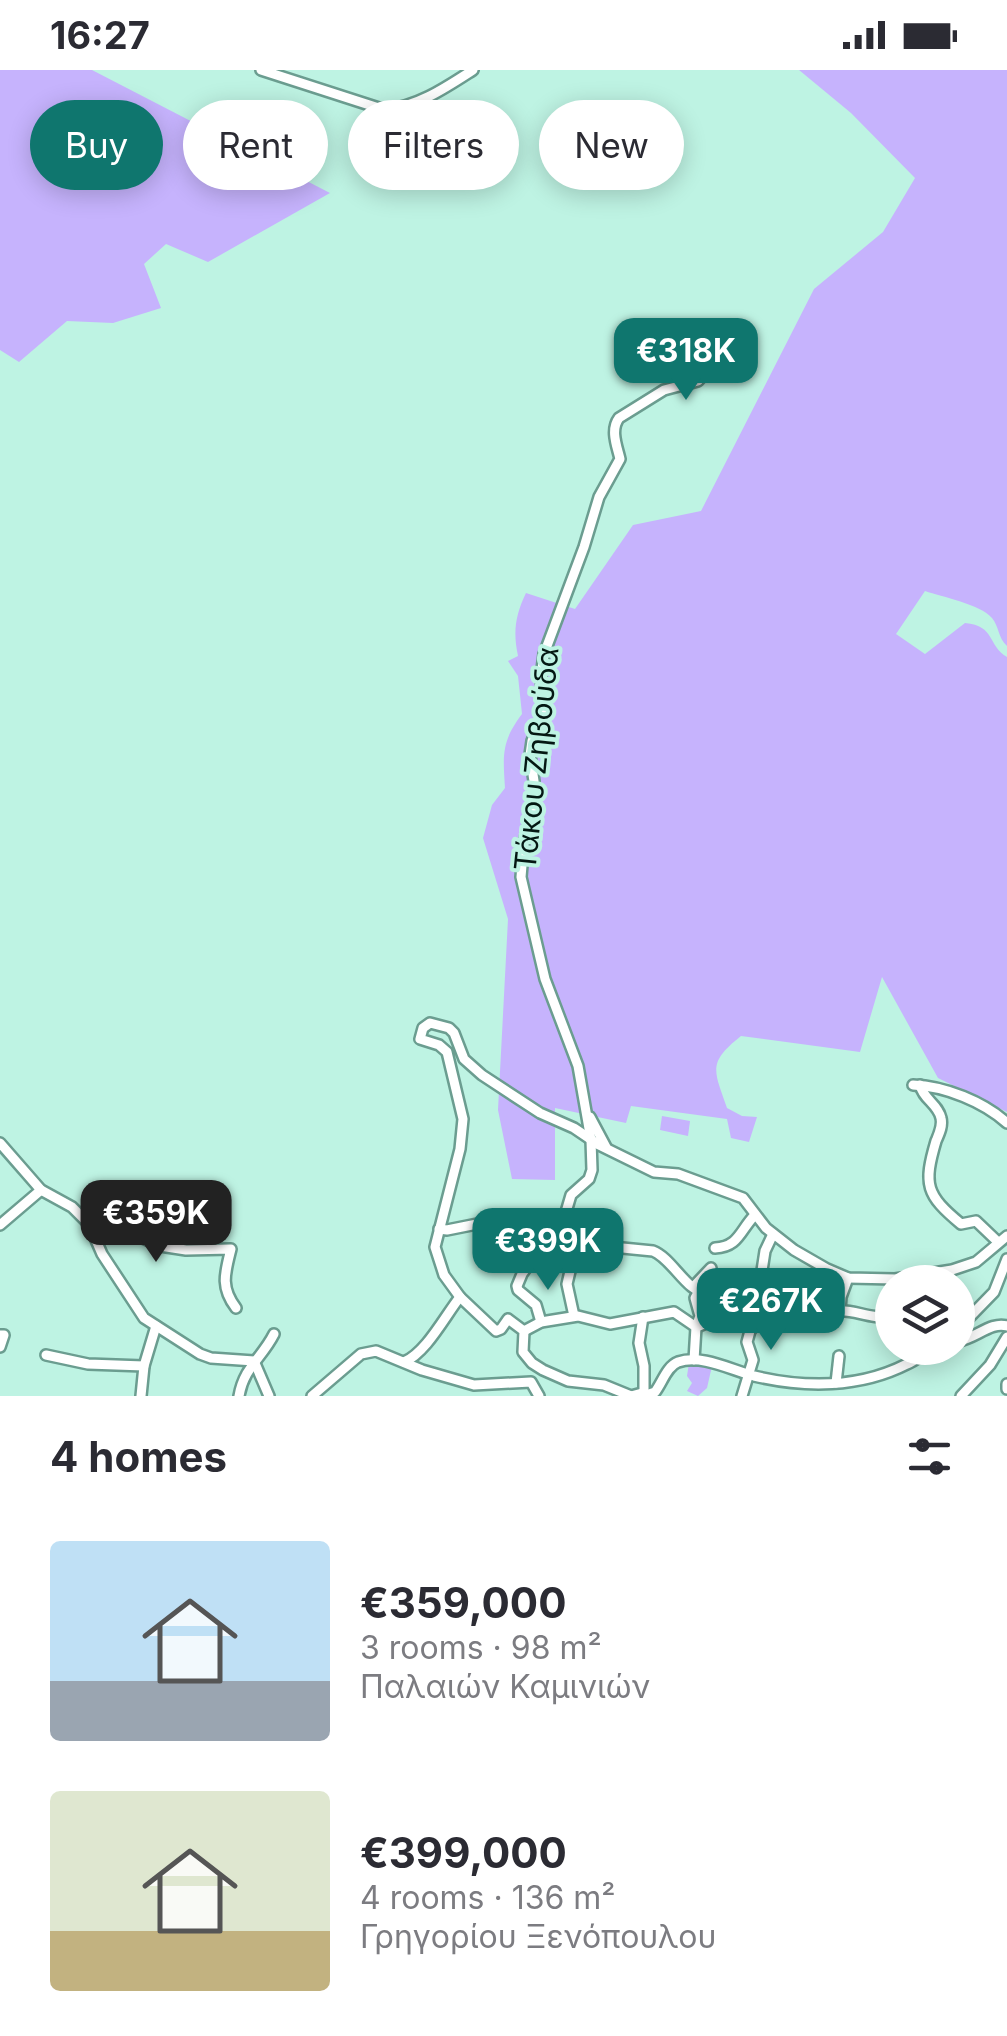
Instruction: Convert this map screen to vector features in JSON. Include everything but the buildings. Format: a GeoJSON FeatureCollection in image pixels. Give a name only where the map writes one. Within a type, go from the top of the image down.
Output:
{"type":"FeatureCollection","features":[{"type":"Feature","properties":{"kind":"street"},"geometry":{"type":"LineString","coordinates":[[261,70],[386,110],[425,100],[473,70]]}},
{"type":"Feature","properties":{"kind":"street","name":"Τάκου Ζηβούδα"},"geometry":{"type":"LineString","coordinates":[[591,1140],[578,1066],[545,978],[521,878],[524,842],[533,809],[530,755],[543,714],[544,654],[599,497],[620,459],[616,443],[619,418],[664,390],[698,381],[720,356],[742,351]]}},
{"type":"Feature","properties":{"kind":"street"},"geometry":{"type":"LineString","coordinates":[[524,1331],[508,1319],[496,1331],[460,1297],[440,1267],[435,1247],[452,1184],[463,1120],[449,1056],[444,1048],[420,1040],[426,1025],[444,1025],[454,1033],[464,1059],[540,1112],[654,1172],[678,1174],[743,1198],[773,1234],[794,1250],[848,1278],[895,1279],[952,1270],[976,1262],[1003,1239],[976,1221],[961,1224],[935,1201],[927,1174],[942,1120],[917,1085],[939,1089],[990,1109],[1007,1123]]}},
{"type":"Feature","properties":{"kind":"street"},"geometry":{"type":"LineString","coordinates":[[586,1110],[608,1149]]}},
{"type":"Feature","properties":{"kind":"street"},"geometry":{"type":"LineString","coordinates":[[541,1322],[536,1305],[517,1288],[527,1267],[540,1257],[562,1227],[572,1195],[591,1174],[591,1140]]}},
{"type":"Feature","properties":{"kind":"street"},"geometry":{"type":"LineString","coordinates":[[0,1143],[41,1190],[72,1207],[89,1224],[102,1254],[144,1318],[210,1358],[254,1361]]}},
{"type":"Feature","properties":{"kind":"street"},"geometry":{"type":"LineString","coordinates":[[0,1225],[41,1190]]}},
{"type":"Feature","properties":{"kind":"street"},"geometry":{"type":"LineString","coordinates":[[715,1248],[735,1242],[755,1215]]}},
{"type":"Feature","properties":{"kind":"street"},"geometry":{"type":"LineString","coordinates":[[439,1229],[504,1218],[518,1220],[582,1244],[659,1253],[697,1288],[708,1294],[724,1290],[762,1316],[802,1321],[840,1311],[875,1318]]}},
{"type":"Feature","properties":{"kind":"street"},"geometry":{"type":"LineString","coordinates":[[89,1224],[138,1236],[160,1246],[231,1249],[225,1291],[236,1308]]}},
{"type":"Feature","properties":{"kind":"street"},"geometry":{"type":"LineString","coordinates":[[696,1327],[722,1316],[741,1284],[761,1277],[765,1251],[773,1234]]}},
{"type":"Feature","properties":{"kind":"street"},"geometry":{"type":"LineString","coordinates":[[540,1257],[566,1261],[571,1266],[567,1284],[574,1316]]}},
{"type":"Feature","properties":{"kind":"street"},"geometry":{"type":"LineString","coordinates":[[975,1311],[994,1292],[1007,1260]]}},
{"type":"Feature","properties":{"kind":"street"},"geometry":{"type":"LineString","coordinates":[[694,1360],[700,1316],[695,1298],[711,1268]]}},
{"type":"Feature","properties":{"kind":"street"},"geometry":{"type":"LineString","coordinates":[[840,1311],[848,1278]]}},
{"type":"Feature","properties":{"kind":"street"},"geometry":{"type":"LineString","coordinates":[[404,1362],[425,1345],[460,1297]]}},
{"type":"Feature","properties":{"kind":"street"},"geometry":{"type":"LineString","coordinates":[[524,1331],[541,1322],[574,1316],[610,1324],[674,1312],[696,1327]]}},
{"type":"Feature","properties":{"kind":"street"},"geometry":{"type":"LineString","coordinates":[[742,1396],[753,1360],[747,1342],[750,1330],[762,1316]]}},
{"type":"Feature","properties":{"kind":"street"},"geometry":{"type":"LineString","coordinates":[[643,1317],[640,1345],[646,1395]]}},
{"type":"Feature","properties":{"kind":"street"},"geometry":{"type":"LineString","coordinates":[[975,1336],[996,1324],[1007,1326]]}},
{"type":"Feature","properties":{"kind":"street"},"geometry":{"type":"LineString","coordinates":[[141,1396],[144,1366],[156,1326]]}},
{"type":"Feature","properties":{"kind":"street"},"geometry":{"type":"LineString","coordinates":[[524,1331],[523,1352],[532,1364],[563,1379],[604,1385],[630,1396],[657,1391],[672,1366],[694,1360],[798,1383],[852,1381],[906,1365]]}},
{"type":"Feature","properties":{"kind":"street"},"geometry":{"type":"LineString","coordinates":[[239,1396],[244,1374],[274,1334]]}},
{"type":"Feature","properties":{"kind":"street"},"geometry":{"type":"LineString","coordinates":[[0,1347],[2,1335]]}},
{"type":"Feature","properties":{"kind":"street"},"geometry":{"type":"LineString","coordinates":[[961,1396],[990,1366],[1007,1337]]}},
{"type":"Feature","properties":{"kind":"street"},"geometry":{"type":"LineString","coordinates":[[312,1396],[364,1353],[376,1351],[474,1385],[531,1382],[539,1396]]}},
{"type":"Feature","properties":{"kind":"street"},"geometry":{"type":"LineString","coordinates":[[46,1354],[88,1364],[144,1366]]}},
{"type":"Feature","properties":{"kind":"street"},"geometry":{"type":"LineString","coordinates":[[836,1383],[839,1356]]}},
{"type":"Feature","properties":{"kind":"street"},"geometry":{"type":"LineString","coordinates":[[254,1361],[269,1396]]}},
{"type":"Feature","properties":{"kind":"street"},"geometry":{"type":"LineString","coordinates":[[852,1381],[856,1396]]}},
{"type":"Feature","properties":{"kind":"street"},"geometry":{"type":"LineString","coordinates":[[794,1396],[798,1383]]}},
{"type":"Feature","properties":{"kind":"shaded area"},"geometry":{"type":"Polygon","coordinates":[[[0,70],[92,70],[150,100],[30,100],[30,190],[163,190],[163,107],[183,117],[183,190],[330,193],[208,262],[166,244],[144,264],[161,308],[113,323],[67,321],[19,362],[0,350],[0,70]]]}},
{"type":"Feature","properties":{"kind":"shaded area"},"geometry":{"type":"Polygon","coordinates":[[[799,70],[1007,70],[1007,646],[986,613],[925,591],[896,634],[925,654],[965,623],[975,625],[987,632],[1007,657],[1007,1112],[938,1078],[882,977],[860,1052],[741,1036],[723,1053],[716,1068],[727,1108],[742,1116],[757,1117],[749,1142],[731,1138],[727,1119],[631,1106],[626,1123],[555,1108],[555,1180],[512,1179],[498,1110],[508,919],[483,838],[492,805],[505,788],[507,741],[522,714],[518,676],[508,661],[518,656],[516,624],[522,601],[526,593],[575,609],[633,525],[701,511],[814,289],[883,232],[915,178],[851,113],[799,70]]]}},
{"type":"Feature","properties":{"kind":"shaded area"},"geometry":{"type":"Polygon","coordinates":[[[662,1116],[690,1121],[688,1136],[660,1130],[662,1116]]]}},
{"type":"Feature","properties":{"kind":"shaded area"},"geometry":{"type":"Polygon","coordinates":[[[689,1363],[712,1366],[707,1388],[698,1396],[687,1391],[692,1383],[687,1376],[689,1363]]]}}]}
